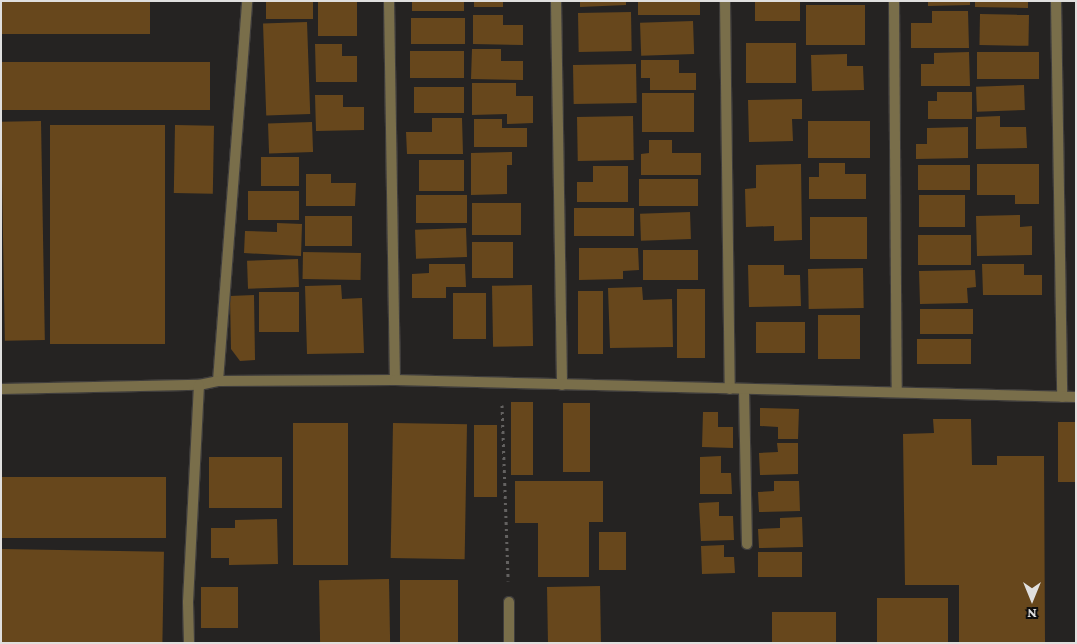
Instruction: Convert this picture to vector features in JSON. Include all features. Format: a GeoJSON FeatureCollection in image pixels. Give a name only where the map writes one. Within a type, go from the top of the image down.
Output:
{"type":"FeatureCollection","features":[{"type":"Feature","properties":{"kind":"street"},"geometry":{"type":"LineString","coordinates":[[218,381],[247,1]]}},
{"type":"Feature","properties":{"kind":"street"},"geometry":{"type":"LineString","coordinates":[[389,1],[395,380]]}},
{"type":"Feature","properties":{"kind":"street"},"geometry":{"type":"LineString","coordinates":[[556,1],[562,385]]}},
{"type":"Feature","properties":{"kind":"street"},"geometry":{"type":"LineString","coordinates":[[725,1],[730,388]]}},
{"type":"Feature","properties":{"kind":"street"},"geometry":{"type":"LineString","coordinates":[[894,1],[897,391]]}},
{"type":"Feature","properties":{"kind":"street"},"geometry":{"type":"LineString","coordinates":[[1056,1],[1062,397]]}},
{"type":"Feature","properties":{"kind":"street"},"geometry":{"type":"LineString","coordinates":[[1,389],[199,385],[218,381],[395,380],[897,391],[1076,397]]}},
{"type":"Feature","properties":{"kind":"street"},"geometry":{"type":"LineString","coordinates":[[189,643],[188,602],[199,385]]}},
{"type":"Feature","properties":{"kind":"street"},"geometry":{"type":"LineString","coordinates":[[744,388],[747,544]]}},
{"type":"Feature","properties":{"kind":"street"},"geometry":{"type":"LineString","coordinates":[[509,643],[510,602]]}},
{"type":"Feature","properties":{"kind":"path"},"geometry":{"type":"LineString","coordinates":[[502,383],[510,602]]}},
{"type":"Feature","properties":{"kind":"building"},"geometry":{"type":"Polygon","coordinates":[[[1,1],[150,1],[150,34],[1,34],[1,1]]]}},
{"type":"Feature","properties":{"kind":"building"},"geometry":{"type":"Polygon","coordinates":[[[266,1],[313,1],[313,19],[266,19],[266,1]]]}},
{"type":"Feature","properties":{"kind":"building"},"geometry":{"type":"Polygon","coordinates":[[[318,1],[357,1],[357,36],[318,36],[318,1]]]}},
{"type":"Feature","properties":{"kind":"building"},"geometry":{"type":"Polygon","coordinates":[[[412,1],[464,1],[464,11],[412,11],[412,1]]]}},
{"type":"Feature","properties":{"kind":"building"},"geometry":{"type":"Polygon","coordinates":[[[474,1],[503,1],[503,7],[474,7],[474,1]]]}},
{"type":"Feature","properties":{"kind":"building"},"geometry":{"type":"Polygon","coordinates":[[[580,1],[626,1],[626,5],[580,7],[580,1]]]}},
{"type":"Feature","properties":{"kind":"building"},"geometry":{"type":"Polygon","coordinates":[[[638,1],[700,1],[700,15],[638,15],[638,1]]]}},
{"type":"Feature","properties":{"kind":"building"},"geometry":{"type":"Polygon","coordinates":[[[755,1],[800,1],[800,21],[755,21],[755,1]]]}},
{"type":"Feature","properties":{"kind":"building"},"geometry":{"type":"Polygon","coordinates":[[[928,1],[970,1],[970,5],[928,6],[928,1]]]}},
{"type":"Feature","properties":{"kind":"building"},"geometry":{"type":"Polygon","coordinates":[[[975,1],[1028,1],[1028,8],[975,7],[975,1]]]}},
{"type":"Feature","properties":{"kind":"building"},"geometry":{"type":"Polygon","coordinates":[[[806,5],[865,5],[865,45],[806,45],[806,5]]]}},
{"type":"Feature","properties":{"kind":"building"},"geometry":{"type":"Polygon","coordinates":[[[932,11],[968,11],[969,48],[911,48],[911,23],[932,23],[932,11]]]}},
{"type":"Feature","properties":{"kind":"building"},"geometry":{"type":"Polygon","coordinates":[[[631,12],[632,51],[579,52],[578,13],[631,12]]]}},
{"type":"Feature","properties":{"kind":"building"},"geometry":{"type":"Polygon","coordinates":[[[980,14],[1029,15],[1028,46],[979,45],[980,14]]]}},
{"type":"Feature","properties":{"kind":"building"},"geometry":{"type":"Polygon","coordinates":[[[473,15],[503,15],[503,25],[523,25],[523,45],[473,44],[473,15]]]}},
{"type":"Feature","properties":{"kind":"building"},"geometry":{"type":"Polygon","coordinates":[[[411,18],[465,18],[465,44],[411,44],[411,18]]]}},
{"type":"Feature","properties":{"kind":"building"},"geometry":{"type":"Polygon","coordinates":[[[693,21],[694,54],[641,56],[640,23],[693,21]]]}},
{"type":"Feature","properties":{"kind":"building"},"geometry":{"type":"Polygon","coordinates":[[[307,22],[310,114],[266,115],[263,24],[307,22]]]}},
{"type":"Feature","properties":{"kind":"building"},"geometry":{"type":"Polygon","coordinates":[[[746,43],[796,43],[796,83],[746,83],[746,43]]]}},
{"type":"Feature","properties":{"kind":"building"},"geometry":{"type":"Polygon","coordinates":[[[315,44],[342,44],[342,56],[357,56],[357,82],[316,82],[315,44]]]}},
{"type":"Feature","properties":{"kind":"building"},"geometry":{"type":"Polygon","coordinates":[[[472,49],[501,49],[501,61],[523,61],[523,80],[471,79],[472,49]]]}},
{"type":"Feature","properties":{"kind":"building"},"geometry":{"type":"Polygon","coordinates":[[[410,51],[464,51],[464,78],[410,78],[410,51]]]}},
{"type":"Feature","properties":{"kind":"building"},"geometry":{"type":"Polygon","coordinates":[[[969,52],[970,86],[921,86],[921,64],[934,64],[934,53],[969,52]]]}},
{"type":"Feature","properties":{"kind":"building"},"geometry":{"type":"Polygon","coordinates":[[[977,52],[1039,52],[1039,79],[977,79],[977,52]]]}},
{"type":"Feature","properties":{"kind":"building"},"geometry":{"type":"Polygon","coordinates":[[[847,54],[847,66],[863,66],[864,90],[812,91],[811,55],[847,54]]]}},
{"type":"Feature","properties":{"kind":"building"},"geometry":{"type":"Polygon","coordinates":[[[641,60],[679,60],[679,73],[696,73],[696,90],[650,90],[650,78],[641,78],[641,60]]]}},
{"type":"Feature","properties":{"kind":"building"},"geometry":{"type":"Polygon","coordinates":[[[1,62],[210,62],[210,110],[1,110],[1,62]]]}},
{"type":"Feature","properties":{"kind":"building"},"geometry":{"type":"Polygon","coordinates":[[[636,64],[637,103],[574,104],[573,65],[636,64]]]}},
{"type":"Feature","properties":{"kind":"building"},"geometry":{"type":"Polygon","coordinates":[[[472,83],[516,83],[516,96],[533,96],[533,123],[507,124],[507,114],[472,115],[472,83]]]}},
{"type":"Feature","properties":{"kind":"building"},"geometry":{"type":"Polygon","coordinates":[[[1024,85],[1025,110],[977,112],[976,87],[1024,85]]]}},
{"type":"Feature","properties":{"kind":"building"},"geometry":{"type":"Polygon","coordinates":[[[414,87],[464,87],[464,113],[414,113],[414,87]]]}},
{"type":"Feature","properties":{"kind":"building"},"geometry":{"type":"Polygon","coordinates":[[[937,92],[972,92],[972,119],[928,119],[928,101],[937,101],[937,92]]]}},
{"type":"Feature","properties":{"kind":"building"},"geometry":{"type":"Polygon","coordinates":[[[642,93],[694,93],[694,132],[642,132],[642,93]]]}},
{"type":"Feature","properties":{"kind":"building"},"geometry":{"type":"Polygon","coordinates":[[[315,95],[343,95],[343,107],[364,107],[364,130],[316,131],[315,95]]]}},
{"type":"Feature","properties":{"kind":"building"},"geometry":{"type":"Polygon","coordinates":[[[802,99],[802,119],[792,119],[793,141],[749,142],[748,100],[802,99]]]}},
{"type":"Feature","properties":{"kind":"building"},"geometry":{"type":"Polygon","coordinates":[[[633,116],[634,160],[578,161],[577,117],[633,116]]]}},
{"type":"Feature","properties":{"kind":"building"},"geometry":{"type":"Polygon","coordinates":[[[1000,116],[1000,127],[1026,127],[1027,148],[976,149],[976,117],[1000,116]]]}},
{"type":"Feature","properties":{"kind":"building"},"geometry":{"type":"Polygon","coordinates":[[[432,118],[462,118],[463,154],[407,154],[406,132],[432,132],[432,118]]]}},
{"type":"Feature","properties":{"kind":"building"},"geometry":{"type":"Polygon","coordinates":[[[474,119],[502,119],[502,128],[527,128],[527,147],[474,147],[474,119]]]}},
{"type":"Feature","properties":{"kind":"building"},"geometry":{"type":"Polygon","coordinates":[[[41,121],[45,340],[5,341],[1,122],[41,121]]]}},
{"type":"Feature","properties":{"kind":"building"},"geometry":{"type":"Polygon","coordinates":[[[808,121],[870,121],[870,158],[808,158],[808,121]]]}},
{"type":"Feature","properties":{"kind":"building"},"geometry":{"type":"Polygon","coordinates":[[[312,122],[313,152],[269,154],[268,124],[312,122]]]}},
{"type":"Feature","properties":{"kind":"building"},"geometry":{"type":"Polygon","coordinates":[[[50,125],[165,125],[165,344],[50,344],[50,125]]]}},
{"type":"Feature","properties":{"kind":"building"},"geometry":{"type":"Polygon","coordinates":[[[175,125],[214,126],[213,194],[174,193],[175,125]]]}},
{"type":"Feature","properties":{"kind":"building"},"geometry":{"type":"Polygon","coordinates":[[[968,127],[968,158],[916,159],[916,144],[927,144],[927,128],[968,127]]]}},
{"type":"Feature","properties":{"kind":"building"},"geometry":{"type":"Polygon","coordinates":[[[649,140],[672,140],[672,153],[701,153],[701,175],[641,175],[641,154],[649,153],[649,140]]]}},
{"type":"Feature","properties":{"kind":"building"},"geometry":{"type":"Polygon","coordinates":[[[512,152],[512,165],[507,165],[507,194],[471,195],[471,153],[512,152]]]}},
{"type":"Feature","properties":{"kind":"building"},"geometry":{"type":"Polygon","coordinates":[[[261,157],[299,157],[299,186],[261,186],[261,157]]]}},
{"type":"Feature","properties":{"kind":"building"},"geometry":{"type":"Polygon","coordinates":[[[419,160],[464,160],[464,191],[419,191],[419,160]]]}},
{"type":"Feature","properties":{"kind":"building"},"geometry":{"type":"Polygon","coordinates":[[[819,163],[845,163],[845,174],[866,174],[866,199],[809,199],[809,177],[819,177],[819,163]]]}},
{"type":"Feature","properties":{"kind":"building"},"geometry":{"type":"Polygon","coordinates":[[[801,164],[802,240],[774,241],[774,226],[746,227],[745,189],[756,188],[756,165],[801,164]]]}},
{"type":"Feature","properties":{"kind":"building"},"geometry":{"type":"Polygon","coordinates":[[[977,164],[1039,164],[1039,204],[1015,204],[1015,195],[977,195],[977,164]]]}},
{"type":"Feature","properties":{"kind":"building"},"geometry":{"type":"Polygon","coordinates":[[[918,165],[970,165],[970,190],[918,190],[918,165]]]}},
{"type":"Feature","properties":{"kind":"building"},"geometry":{"type":"Polygon","coordinates":[[[593,166],[628,166],[628,202],[577,202],[577,182],[593,182],[593,166]]]}},
{"type":"Feature","properties":{"kind":"building"},"geometry":{"type":"Polygon","coordinates":[[[306,174],[331,174],[331,183],[356,183],[355,206],[306,206],[306,174]]]}},
{"type":"Feature","properties":{"kind":"building"},"geometry":{"type":"Polygon","coordinates":[[[639,179],[698,179],[698,206],[639,206],[639,179]]]}},
{"type":"Feature","properties":{"kind":"building"},"geometry":{"type":"Polygon","coordinates":[[[248,191],[299,191],[299,220],[248,220],[248,191]]]}},
{"type":"Feature","properties":{"kind":"building"},"geometry":{"type":"Polygon","coordinates":[[[416,195],[467,195],[467,223],[416,223],[416,195]]]}},
{"type":"Feature","properties":{"kind":"building"},"geometry":{"type":"Polygon","coordinates":[[[919,195],[965,195],[965,227],[919,227],[919,195]]]}},
{"type":"Feature","properties":{"kind":"building"},"geometry":{"type":"Polygon","coordinates":[[[472,203],[521,203],[521,235],[472,235],[472,203]]]}},
{"type":"Feature","properties":{"kind":"building"},"geometry":{"type":"Polygon","coordinates":[[[574,208],[634,208],[634,236],[574,236],[574,208]]]}},
{"type":"Feature","properties":{"kind":"building"},"geometry":{"type":"Polygon","coordinates":[[[690,212],[691,239],[641,241],[640,214],[690,212]]]}},
{"type":"Feature","properties":{"kind":"building"},"geometry":{"type":"Polygon","coordinates":[[[1020,215],[1020,227],[1032,226],[1032,255],[977,256],[976,216],[1020,215]]]}},
{"type":"Feature","properties":{"kind":"building"},"geometry":{"type":"Polygon","coordinates":[[[305,216],[352,216],[352,246],[305,246],[305,216]]]}},
{"type":"Feature","properties":{"kind":"building"},"geometry":{"type":"Polygon","coordinates":[[[810,217],[867,217],[867,259],[810,259],[810,217]]]}},
{"type":"Feature","properties":{"kind":"building"},"geometry":{"type":"Polygon","coordinates":[[[277,223],[302,224],[301,256],[244,253],[245,231],[277,232],[277,223]]]}},
{"type":"Feature","properties":{"kind":"building"},"geometry":{"type":"Polygon","coordinates":[[[466,228],[467,257],[416,259],[415,230],[466,228]]]}},
{"type":"Feature","properties":{"kind":"building"},"geometry":{"type":"Polygon","coordinates":[[[918,235],[971,235],[971,265],[918,265],[918,235]]]}},
{"type":"Feature","properties":{"kind":"building"},"geometry":{"type":"Polygon","coordinates":[[[472,242],[513,242],[513,278],[472,278],[472,242]]]}},
{"type":"Feature","properties":{"kind":"building"},"geometry":{"type":"Polygon","coordinates":[[[579,248],[638,248],[639,270],[623,271],[623,279],[579,280],[579,248]]]}},
{"type":"Feature","properties":{"kind":"building"},"geometry":{"type":"Polygon","coordinates":[[[643,250],[698,250],[698,280],[643,280],[643,250]]]}},
{"type":"Feature","properties":{"kind":"building"},"geometry":{"type":"Polygon","coordinates":[[[303,252],[361,253],[361,280],[303,279],[303,252]]]}},
{"type":"Feature","properties":{"kind":"building"},"geometry":{"type":"Polygon","coordinates":[[[298,259],[299,287],[248,289],[247,261],[298,259]]]}},
{"type":"Feature","properties":{"kind":"building"},"geometry":{"type":"Polygon","coordinates":[[[429,264],[465,264],[466,287],[446,287],[446,298],[412,298],[412,274],[429,273],[429,264]]]}},
{"type":"Feature","properties":{"kind":"building"},"geometry":{"type":"Polygon","coordinates":[[[982,264],[1024,264],[1024,275],[1042,275],[1042,295],[983,295],[982,264]]]}},
{"type":"Feature","properties":{"kind":"building"},"geometry":{"type":"Polygon","coordinates":[[[748,265],[784,265],[784,275],[800,275],[801,306],[749,307],[748,265]]]}},
{"type":"Feature","properties":{"kind":"building"},"geometry":{"type":"Polygon","coordinates":[[[863,268],[864,308],[809,309],[808,269],[863,268]]]}},
{"type":"Feature","properties":{"kind":"building"},"geometry":{"type":"Polygon","coordinates":[[[975,270],[976,287],[967,288],[968,303],[920,304],[919,271],[975,270]]]}},
{"type":"Feature","properties":{"kind":"building"},"geometry":{"type":"Polygon","coordinates":[[[341,285],[342,299],[362,298],[364,353],[307,354],[305,286],[341,285]]]}},
{"type":"Feature","properties":{"kind":"building"},"geometry":{"type":"Polygon","coordinates":[[[532,285],[533,346],[493,347],[492,286],[532,285]]]}},
{"type":"Feature","properties":{"kind":"building"},"geometry":{"type":"Polygon","coordinates":[[[642,287],[643,300],[672,299],[673,347],[610,348],[608,288],[642,287]]]}},
{"type":"Feature","properties":{"kind":"building"},"geometry":{"type":"Polygon","coordinates":[[[677,289],[705,289],[705,358],[677,358],[677,289]]]}},
{"type":"Feature","properties":{"kind":"building"},"geometry":{"type":"Polygon","coordinates":[[[578,291],[603,291],[603,354],[578,354],[578,291]]]}},
{"type":"Feature","properties":{"kind":"building"},"geometry":{"type":"Polygon","coordinates":[[[259,292],[299,292],[299,332],[259,332],[259,292]]]}},
{"type":"Feature","properties":{"kind":"building"},"geometry":{"type":"Polygon","coordinates":[[[453,293],[486,293],[486,339],[453,339],[453,293]]]}},
{"type":"Feature","properties":{"kind":"building"},"geometry":{"type":"Polygon","coordinates":[[[254,295],[255,360],[240,361],[231,349],[230,296],[254,295]]]}},
{"type":"Feature","properties":{"kind":"building"},"geometry":{"type":"Polygon","coordinates":[[[920,309],[973,309],[973,334],[920,334],[920,309]]]}},
{"type":"Feature","properties":{"kind":"building"},"geometry":{"type":"Polygon","coordinates":[[[818,315],[860,315],[860,359],[818,359],[818,315]]]}},
{"type":"Feature","properties":{"kind":"building"},"geometry":{"type":"Polygon","coordinates":[[[756,322],[805,322],[805,353],[756,353],[756,322]]]}},
{"type":"Feature","properties":{"kind":"building"},"geometry":{"type":"Polygon","coordinates":[[[917,339],[971,339],[971,364],[917,364],[917,339]]]}},
{"type":"Feature","properties":{"kind":"building"},"geometry":{"type":"Polygon","coordinates":[[[511,402],[533,402],[533,475],[511,475],[511,402]]]}},
{"type":"Feature","properties":{"kind":"building"},"geometry":{"type":"Polygon","coordinates":[[[563,403],[590,403],[590,472],[563,472],[563,403]]]}},
{"type":"Feature","properties":{"kind":"building"},"geometry":{"type":"Polygon","coordinates":[[[760,408],[799,409],[798,439],[778,439],[778,427],[760,426],[760,408]]]}},
{"type":"Feature","properties":{"kind":"building"},"geometry":{"type":"Polygon","coordinates":[[[703,412],[718,412],[718,427],[733,427],[733,448],[702,447],[703,412]]]}},
{"type":"Feature","properties":{"kind":"building"},"geometry":{"type":"Polygon","coordinates":[[[933,419],[971,419],[972,465],[997,465],[997,456],[1044,456],[1045,643],[959,643],[959,585],[905,585],[903,434],[934,433],[933,419]]]}},
{"type":"Feature","properties":{"kind":"building"},"geometry":{"type":"Polygon","coordinates":[[[1058,422],[1076,422],[1076,482],[1058,482],[1058,422]]]}},
{"type":"Feature","properties":{"kind":"building"},"geometry":{"type":"Polygon","coordinates":[[[293,423],[348,423],[348,565],[293,565],[293,423]]]}},
{"type":"Feature","properties":{"kind":"building"},"geometry":{"type":"Polygon","coordinates":[[[393,423],[467,424],[465,559],[391,558],[393,423]]]}},
{"type":"Feature","properties":{"kind":"building"},"geometry":{"type":"Polygon","coordinates":[[[474,425],[497,425],[497,497],[474,497],[474,425]]]}},
{"type":"Feature","properties":{"kind":"building"},"geometry":{"type":"Polygon","coordinates":[[[777,443],[798,443],[798,474],[760,475],[759,453],[778,452],[777,443]]]}},
{"type":"Feature","properties":{"kind":"building"},"geometry":{"type":"Polygon","coordinates":[[[721,456],[721,473],[731,473],[732,494],[700,494],[700,457],[721,456]]]}},
{"type":"Feature","properties":{"kind":"building"},"geometry":{"type":"Polygon","coordinates":[[[209,457],[282,457],[282,508],[209,508],[209,457]]]}},
{"type":"Feature","properties":{"kind":"building"},"geometry":{"type":"Polygon","coordinates":[[[1,477],[166,477],[166,538],[1,538],[1,477]]]}},
{"type":"Feature","properties":{"kind":"building"},"geometry":{"type":"Polygon","coordinates":[[[515,481],[603,481],[603,522],[589,522],[589,577],[538,577],[538,523],[515,523],[515,481]]]}},
{"type":"Feature","properties":{"kind":"building"},"geometry":{"type":"Polygon","coordinates":[[[774,481],[799,481],[800,511],[759,512],[758,492],[774,491],[774,481]]]}},
{"type":"Feature","properties":{"kind":"building"},"geometry":{"type":"Polygon","coordinates":[[[719,502],[719,516],[733,516],[734,540],[701,541],[699,503],[719,502]]]}},
{"type":"Feature","properties":{"kind":"building"},"geometry":{"type":"Polygon","coordinates":[[[802,517],[803,547],[759,548],[758,529],[780,528],[780,518],[802,517]]]}},
{"type":"Feature","properties":{"kind":"building"},"geometry":{"type":"Polygon","coordinates":[[[277,519],[278,564],[229,565],[229,558],[211,558],[211,528],[235,528],[235,520],[277,519]]]}},
{"type":"Feature","properties":{"kind":"building"},"geometry":{"type":"Polygon","coordinates":[[[599,532],[626,532],[626,570],[599,570],[599,532]]]}},
{"type":"Feature","properties":{"kind":"building"},"geometry":{"type":"Polygon","coordinates":[[[724,545],[724,557],[734,557],[735,573],[702,574],[701,546],[724,545]]]}},
{"type":"Feature","properties":{"kind":"building"},"geometry":{"type":"Polygon","coordinates":[[[1,549],[164,552],[162,643],[1,643],[1,549]]]}},
{"type":"Feature","properties":{"kind":"building"},"geometry":{"type":"Polygon","coordinates":[[[758,552],[802,552],[802,577],[758,577],[758,552]]]}},
{"type":"Feature","properties":{"kind":"building"},"geometry":{"type":"Polygon","coordinates":[[[389,579],[390,643],[320,643],[319,580],[389,579]]]}},
{"type":"Feature","properties":{"kind":"building"},"geometry":{"type":"Polygon","coordinates":[[[400,580],[458,580],[458,643],[400,643],[400,580]]]}},
{"type":"Feature","properties":{"kind":"building"},"geometry":{"type":"Polygon","coordinates":[[[600,586],[601,643],[548,643],[547,587],[600,586]]]}},
{"type":"Feature","properties":{"kind":"building"},"geometry":{"type":"Polygon","coordinates":[[[201,587],[238,587],[238,628],[201,628],[201,587]]]}},
{"type":"Feature","properties":{"kind":"building"},"geometry":{"type":"Polygon","coordinates":[[[877,598],[948,598],[948,643],[877,643],[877,598]]]}},
{"type":"Feature","properties":{"kind":"building"},"geometry":{"type":"Polygon","coordinates":[[[772,612],[836,612],[836,643],[772,643],[772,612]]]}}]}
